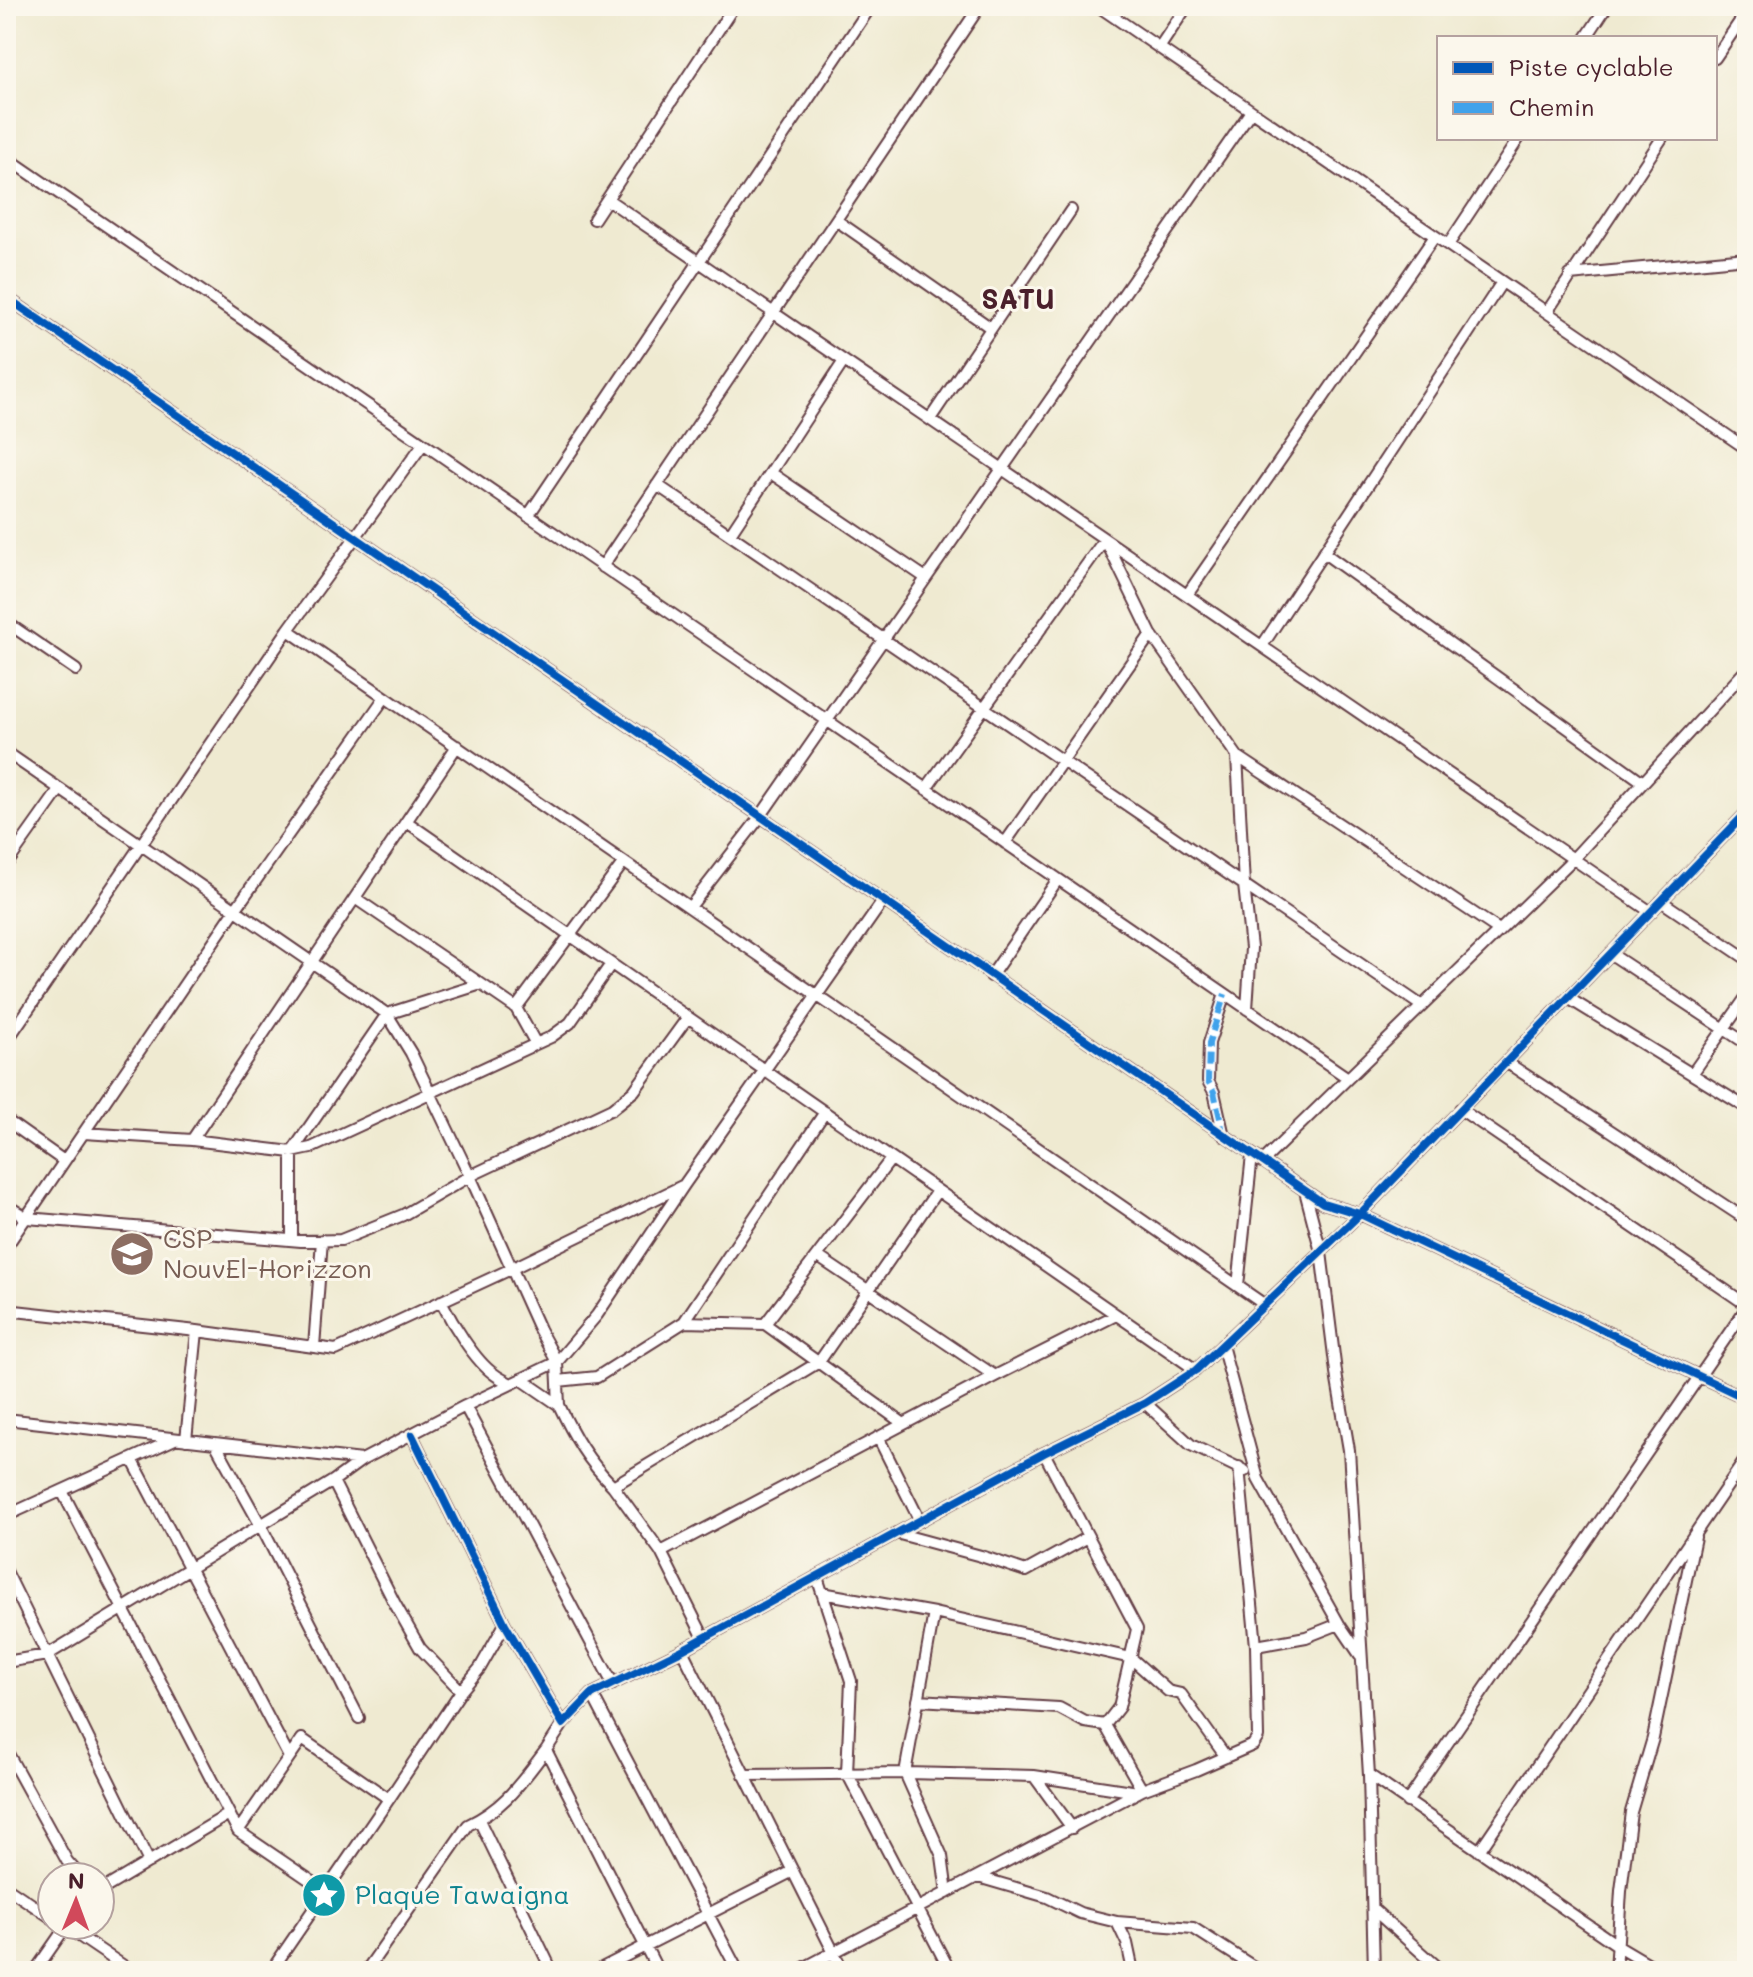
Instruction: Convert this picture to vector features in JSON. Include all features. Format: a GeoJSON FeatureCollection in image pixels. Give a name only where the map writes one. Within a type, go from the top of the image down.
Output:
{"type":"FeatureCollection","features":[{"type":"Feature","properties":{"kind":"street"},"geometry":{"type":"LineString","coordinates":[[594,219],[734,6]]}},
{"type":"Feature","properties":{"kind":"street"},"geometry":{"type":"LineString","coordinates":[[528,516],[871,6]]}},
{"type":"Feature","properties":{"kind":"street"},"geometry":{"type":"LineString","coordinates":[[602,567],[980,6]]}},
{"type":"Feature","properties":{"kind":"street"},"geometry":{"type":"LineString","coordinates":[[1098,6],[1747,449]]}},
{"type":"Feature","properties":{"kind":"street"},"geometry":{"type":"LineString","coordinates":[[1159,48],[1187,6]]}},
{"type":"Feature","properties":{"kind":"street"},"geometry":{"type":"LineString","coordinates":[[1587,36],[1607,6]]}},
{"type":"Feature","properties":{"kind":"street"},"geometry":{"type":"LineString","coordinates":[[1717,55],[1747,11]]}},
{"type":"Feature","properties":{"kind":"street"},"geometry":{"type":"LineString","coordinates":[[690,907],[760,817],[1251,111]]}},
{"type":"Feature","properties":{"kind":"street"},"geometry":{"type":"LineString","coordinates":[[1448,245],[1518,140]]}},
{"type":"Feature","properties":{"kind":"street"},"geometry":{"type":"LineString","coordinates":[[1547,312],[1661,140]]}},
{"type":"Feature","properties":{"kind":"street"},"geometry":{"type":"LineString","coordinates":[[6,157],[1348,1078]]}},
{"type":"Feature","properties":{"kind":"street"},"geometry":{"type":"LineString","coordinates":[[607,199],[1651,912]]}},
{"type":"Feature","properties":{"kind":"street"},"geometry":{"type":"LineString","coordinates":[[930,419],[1071,210]]}},
{"type":"Feature","properties":{"kind":"street"},"geometry":{"type":"LineString","coordinates":[[836,220],[991,328]]}},
{"type":"Feature","properties":{"kind":"street"},"geometry":{"type":"LineString","coordinates":[[1187,595],[1435,236]]}},
{"type":"Feature","properties":{"kind":"street"},"geometry":{"type":"LineString","coordinates":[[1570,275],[1747,258]]}},
{"type":"Feature","properties":{"kind":"street"},"geometry":{"type":"LineString","coordinates":[[1262,646],[1502,282]]}},
{"type":"Feature","properties":{"kind":"street"},"geometry":{"type":"LineString","coordinates":[[6,297],[1323,1203],[1360,1214],[1747,1399]]}},
{"type":"Feature","properties":{"kind":"street"},"geometry":{"type":"LineString","coordinates":[[730,534],[844,361]]}},
{"type":"Feature","properties":{"kind":"street"},"geometry":{"type":"LineString","coordinates":[[6,1042],[288,630],[423,444]]}},
{"type":"Feature","properties":{"kind":"street"},"geometry":{"type":"LineString","coordinates":[[771,473],[926,578]]}},
{"type":"Feature","properties":{"kind":"street"},"geometry":{"type":"LineString","coordinates":[[657,485],[1422,1006]]}},
{"type":"Feature","properties":{"kind":"street"},"geometry":{"type":"LineString","coordinates":[[1105,539],[1151,634],[1237,756],[1499,930]]}},
{"type":"Feature","properties":{"kind":"street"},"geometry":{"type":"LineString","coordinates":[[926,789],[1105,539]]}},
{"type":"Feature","properties":{"kind":"street"},"geometry":{"type":"LineString","coordinates":[[1324,553],[1643,782]]}},
{"type":"Feature","properties":{"kind":"street"},"geometry":{"type":"LineString","coordinates":[[6,622],[76,670]]}},
{"type":"Feature","properties":{"kind":"street"},"geometry":{"type":"LineString","coordinates":[[288,630],[1265,1305]]}},
{"type":"Feature","properties":{"kind":"street"},"geometry":{"type":"LineString","coordinates":[[1005,843],[1151,634]]}},
{"type":"Feature","properties":{"kind":"street"},"geometry":{"type":"LineString","coordinates":[[1262,1162],[1573,859],[1747,669]]}},
{"type":"Feature","properties":{"kind":"street"},"geometry":{"type":"LineString","coordinates":[[6,1247],[235,910],[385,697]]}},
{"type":"Feature","properties":{"kind":"street"},"geometry":{"type":"LineString","coordinates":[[192,1140],[457,746]]}},
{"type":"Feature","properties":{"kind":"street"},"geometry":{"type":"LineString","coordinates":[[6,752],[387,1014],[411,1053],[557,1362],[559,1405],[575,1439],[661,1552],[704,1638]]}},
{"type":"Feature","properties":{"kind":"street"},"geometry":{"type":"LineString","coordinates":[[1237,756],[1251,948],[1247,1009]]}},
{"type":"Feature","properties":{"kind":"street"},"geometry":{"type":"LineString","coordinates":[[6,865],[60,789]]}},
{"type":"Feature","properties":{"kind":"street"},"geometry":{"type":"LineString","coordinates":[[366,1971],[468,1825],[509,1798],[563,1724],[592,1694],[682,1650],[1044,1453],[1145,1403],[1196,1370],[1360,1214],[1747,812]]}},
{"type":"Feature","properties":{"kind":"street"},"geometry":{"type":"LineString","coordinates":[[407,822],[1196,1370]]}},
{"type":"Feature","properties":{"kind":"street"},"geometry":{"type":"LineString","coordinates":[[516,1008],[624,862]]}},
{"type":"Feature","properties":{"kind":"street"},"geometry":{"type":"LineString","coordinates":[[991,976],[1058,879]]}},
{"type":"Feature","properties":{"kind":"street"},"geometry":{"type":"LineString","coordinates":[[355,898],[516,1008],[536,1044]]}},
{"type":"Feature","properties":{"kind":"street"},"geometry":{"type":"LineString","coordinates":[[6,1662],[47,1655],[190,1570],[362,1460],[557,1362],[597,1315],[883,901]]}},
{"type":"Feature","properties":{"kind":"street"},"geometry":{"type":"LineString","coordinates":[[1661,901],[1747,959]]}},
{"type":"Feature","properties":{"kind":"street"},"geometry":{"type":"LineString","coordinates":[[1611,954],[1747,1044]]}},
{"type":"Feature","properties":{"kind":"street"},"geometry":{"type":"LineString","coordinates":[[84,1133],[192,1140],[292,1152],[311,1148],[551,1037],[570,1023],[611,964]]}},
{"type":"Feature","properties":{"kind":"street"},"geometry":{"type":"LineString","coordinates":[[292,1240],[292,1152],[387,1014],[481,984]]}},
{"type":"Feature","properties":{"kind":"street"},"geometry":{"type":"LineString","coordinates":[[1224,1136],[1214,1092],[1208,1081],[1209,1043],[1225,994]]}},
{"type":"Feature","properties":{"kind":"street"},"geometry":{"type":"LineString","coordinates":[[1692,1074],[1747,996]]}},
{"type":"Feature","properties":{"kind":"street"},"geometry":{"type":"LineString","coordinates":[[1568,998],[1747,1108]]}},
{"type":"Feature","properties":{"kind":"street"},"geometry":{"type":"LineString","coordinates":[[6,1205],[27,1218],[292,1240],[341,1240],[403,1215],[470,1176],[612,1109],[634,1091],[688,1017]]}},
{"type":"Feature","properties":{"kind":"street"},"geometry":{"type":"LineString","coordinates":[[1506,1062],[1747,1220]]}},
{"type":"Feature","properties":{"kind":"street"},"geometry":{"type":"LineString","coordinates":[[1407,1802],[1747,1306],[1460,1109]]}},
{"type":"Feature","properties":{"kind":"street"},"geometry":{"type":"LineString","coordinates":[[558,1381],[597,1377],[684,1322],[825,1112]]}},
{"type":"Feature","properties":{"kind":"street"},"geometry":{"type":"LineString","coordinates":[[6,1120],[64,1161]]}},
{"type":"Feature","properties":{"kind":"street"},"geometry":{"type":"LineString","coordinates":[[1238,1286],[1252,1155]]}},
{"type":"Feature","properties":{"kind":"street"},"geometry":{"type":"LineString","coordinates":[[765,1324],[891,1159]]}},
{"type":"Feature","properties":{"kind":"street"},"geometry":{"type":"LineString","coordinates":[[6,1310],[336,1350],[684,1185]]}},
{"type":"Feature","properties":{"kind":"street"},"geometry":{"type":"LineString","coordinates":[[613,1486],[819,1362],[937,1191]]}},
{"type":"Feature","properties":{"kind":"street"},"geometry":{"type":"LineString","coordinates":[[1305,1191],[1321,1252],[1348,1441],[1369,1775],[1374,1971]]}},
{"type":"Feature","properties":{"kind":"street"},"geometry":{"type":"LineString","coordinates":[[314,1347],[322,1240]]}},
{"type":"Feature","properties":{"kind":"street"},"geometry":{"type":"LineString","coordinates":[[817,1256],[995,1376]]}},
{"type":"Feature","properties":{"kind":"street"},"geometry":{"type":"LineString","coordinates":[[441,1301],[450,1320],[491,1373],[516,1382],[559,1405]]}},
{"type":"Feature","properties":{"kind":"street"},"geometry":{"type":"LineString","coordinates":[[661,1552],[1116,1315]]}},
{"type":"Feature","properties":{"kind":"street"},"geometry":{"type":"LineString","coordinates":[[684,1322],[765,1324],[904,1424]]}},
{"type":"Feature","properties":{"kind":"street"},"geometry":{"type":"LineString","coordinates":[[180,1439],[197,1331]]}},
{"type":"Feature","properties":{"kind":"street"},"geometry":{"type":"LineString","coordinates":[[1222,1345],[1258,1479],[1339,1624],[1362,1658]]}},
{"type":"Feature","properties":{"kind":"street"},"geometry":{"type":"LineString","coordinates":[[1145,1403],[1191,1445],[1258,1479]]}},
{"type":"Feature","properties":{"kind":"street"},"geometry":{"type":"LineString","coordinates":[[465,1406],[613,1684]]}},
{"type":"Feature","properties":{"kind":"street"},"geometry":{"type":"LineString","coordinates":[[6,1419],[362,1460]]}},
{"type":"Feature","properties":{"kind":"street"},"geometry":{"type":"LineString","coordinates":[[412,1435],[505,1624],[563,1724]]}},
{"type":"Feature","properties":{"kind":"street"},"geometry":{"type":"LineString","coordinates":[[878,1437],[920,1521]]}},
{"type":"Feature","properties":{"kind":"street"},"geometry":{"type":"LineString","coordinates":[[6,1516],[180,1439]]}},
{"type":"Feature","properties":{"kind":"street"},"geometry":{"type":"LineString","coordinates":[[215,1443],[359,1718]]}},
{"type":"Feature","properties":{"kind":"street"},"geometry":{"type":"LineString","coordinates":[[1044,1453],[1137,1629],[1119,1707],[1105,1725]]}},
{"type":"Feature","properties":{"kind":"street"},"geometry":{"type":"LineString","coordinates":[[1479,1851],[1747,1457]]}},
{"type":"Feature","properties":{"kind":"street"},"geometry":{"type":"LineString","coordinates":[[132,1459],[289,1757]]}},
{"type":"Feature","properties":{"kind":"street"},"geometry":{"type":"LineString","coordinates":[[798,1971],[1140,1791],[1253,1745],[1258,1737],[1256,1646],[1239,1467]]}},
{"type":"Feature","properties":{"kind":"street"},"geometry":{"type":"LineString","coordinates":[[333,1481],[420,1648],[461,1691]]}},
{"type":"Feature","properties":{"kind":"street"},"geometry":{"type":"LineString","coordinates":[[62,1491],[238,1831],[326,1891]]}},
{"type":"Feature","properties":{"kind":"street"},"geometry":{"type":"LineString","coordinates":[[1616,1971],[1621,1891],[1631,1812],[1653,1738],[1696,1532]]}},
{"type":"Feature","properties":{"kind":"street"},"geometry":{"type":"LineString","coordinates":[[896,1533],[1026,1571],[1088,1537]]}},
{"type":"Feature","properties":{"kind":"street"},"geometry":{"type":"LineString","coordinates":[[6,1571],[149,1862]]}},
{"type":"Feature","properties":{"kind":"street"},"geometry":{"type":"LineString","coordinates":[[817,1577],[851,1681],[847,1773],[950,1971]]}},
{"type":"Feature","properties":{"kind":"street"},"geometry":{"type":"LineString","coordinates":[[822,1593],[934,1613],[1131,1658],[1168,1691],[1181,1694],[1226,1757]]}},
{"type":"Feature","properties":{"kind":"street"},"geometry":{"type":"LineString","coordinates":[[934,1613],[905,1773],[942,1856],[947,1893]]}},
{"type":"Feature","properties":{"kind":"street"},"geometry":{"type":"LineString","coordinates":[[271,1971],[461,1691],[480,1668],[505,1624]]}},
{"type":"Feature","properties":{"kind":"street"},"geometry":{"type":"LineString","coordinates":[[1256,1646],[1306,1637],[1339,1624]]}},
{"type":"Feature","properties":{"kind":"street"},"geometry":{"type":"LineString","coordinates":[[682,1650],[843,1971]]}},
{"type":"Feature","properties":{"kind":"street"},"geometry":{"type":"LineString","coordinates":[[592,1694],[738,1971]]}},
{"type":"Feature","properties":{"kind":"street"},"geometry":{"type":"LineString","coordinates":[[918,1700],[1059,1708],[1085,1722],[1105,1725]]}},
{"type":"Feature","properties":{"kind":"street"},"geometry":{"type":"LineString","coordinates":[[1105,1725],[1140,1791]]}},
{"type":"Feature","properties":{"kind":"street"},"geometry":{"type":"LineString","coordinates":[[238,1831],[302,1739],[389,1799]]}},
{"type":"Feature","properties":{"kind":"street"},"geometry":{"type":"LineString","coordinates":[[6,1750],[67,1861]]}},
{"type":"Feature","properties":{"kind":"street"},"geometry":{"type":"LineString","coordinates":[[546,1750],[658,1971]]}},
{"type":"Feature","properties":{"kind":"street"},"geometry":{"type":"LineString","coordinates":[[744,1775],[905,1773],[1034,1776],[1140,1791]]}},
{"type":"Feature","properties":{"kind":"street"},"geometry":{"type":"LineString","coordinates":[[1369,1775],[1617,1945],[1661,1971]]}},
{"type":"Feature","properties":{"kind":"street"},"geometry":{"type":"LineString","coordinates":[[1034,1776],[1072,1828]]}},
{"type":"Feature","properties":{"kind":"street"},"geometry":{"type":"LineString","coordinates":[[116,1882],[229,1814]]}},
{"type":"Feature","properties":{"kind":"street"},"geometry":{"type":"LineString","coordinates":[[479,1820],[552,1971]]}},
{"type":"Feature","properties":{"kind":"street"},"geometry":{"type":"LineString","coordinates":[[596,1971],[793,1871]]}},
{"type":"Feature","properties":{"kind":"street"},"geometry":{"type":"LineString","coordinates":[[978,1877],[1047,1897],[1080,1913],[1117,1922],[1193,1928],[1260,1971]]}},
{"type":"Feature","properties":{"kind":"street"},"geometry":{"type":"LineString","coordinates":[[6,1887],[36,1907]]}},
{"type":"Feature","properties":{"kind":"street"},"geometry":{"type":"LineString","coordinates":[[1373,1909],[1442,1971]]}},
{"type":"Feature","properties":{"kind":"street"},"geometry":{"type":"LineString","coordinates":[[1117,1922],[1127,1943],[1133,1971]]}},
{"type":"Feature","properties":{"kind":"street"},"geometry":{"type":"LineString","coordinates":[[35,1971],[55,1941]]}},
{"type":"Feature","properties":{"kind":"street"},"geometry":{"type":"LineString","coordinates":[[87,1941],[131,1971]]}},
{"type":"Feature","properties":{"kind":"marked path"},"geometry":{"type":"LineString","coordinates":[[1224,1136],[1214,1092],[1208,1081],[1209,1043],[1225,994]]}},
{"type":"Feature","properties":{"kind":"cycle path"},"geometry":{"type":"LineString","coordinates":[[6,297],[1323,1203],[1360,1214],[1747,1399]]}},
{"type":"Feature","properties":{"kind":"cycle path"},"geometry":{"type":"LineString","coordinates":[[412,1435],[505,1624],[563,1724],[592,1694],[682,1650],[1044,1453],[1145,1403],[1196,1370],[1360,1214],[1747,812]]}},
{"type":"Feature","properties":{"kind":"place","name":"CSP NouvEl-Horizzon"},"geometry":{"type":"Point","coordinates":[132,1254]}},
{"type":"Feature","properties":{"kind":"place","name":"Plaque Tawaigna"},"geometry":{"type":"Point","coordinates":[324,1895]}},
{"type":"Feature","properties":{"kind":"district","name":"SATU"},"geometry":{"type":"Point","coordinates":[1018,299]}}]}
